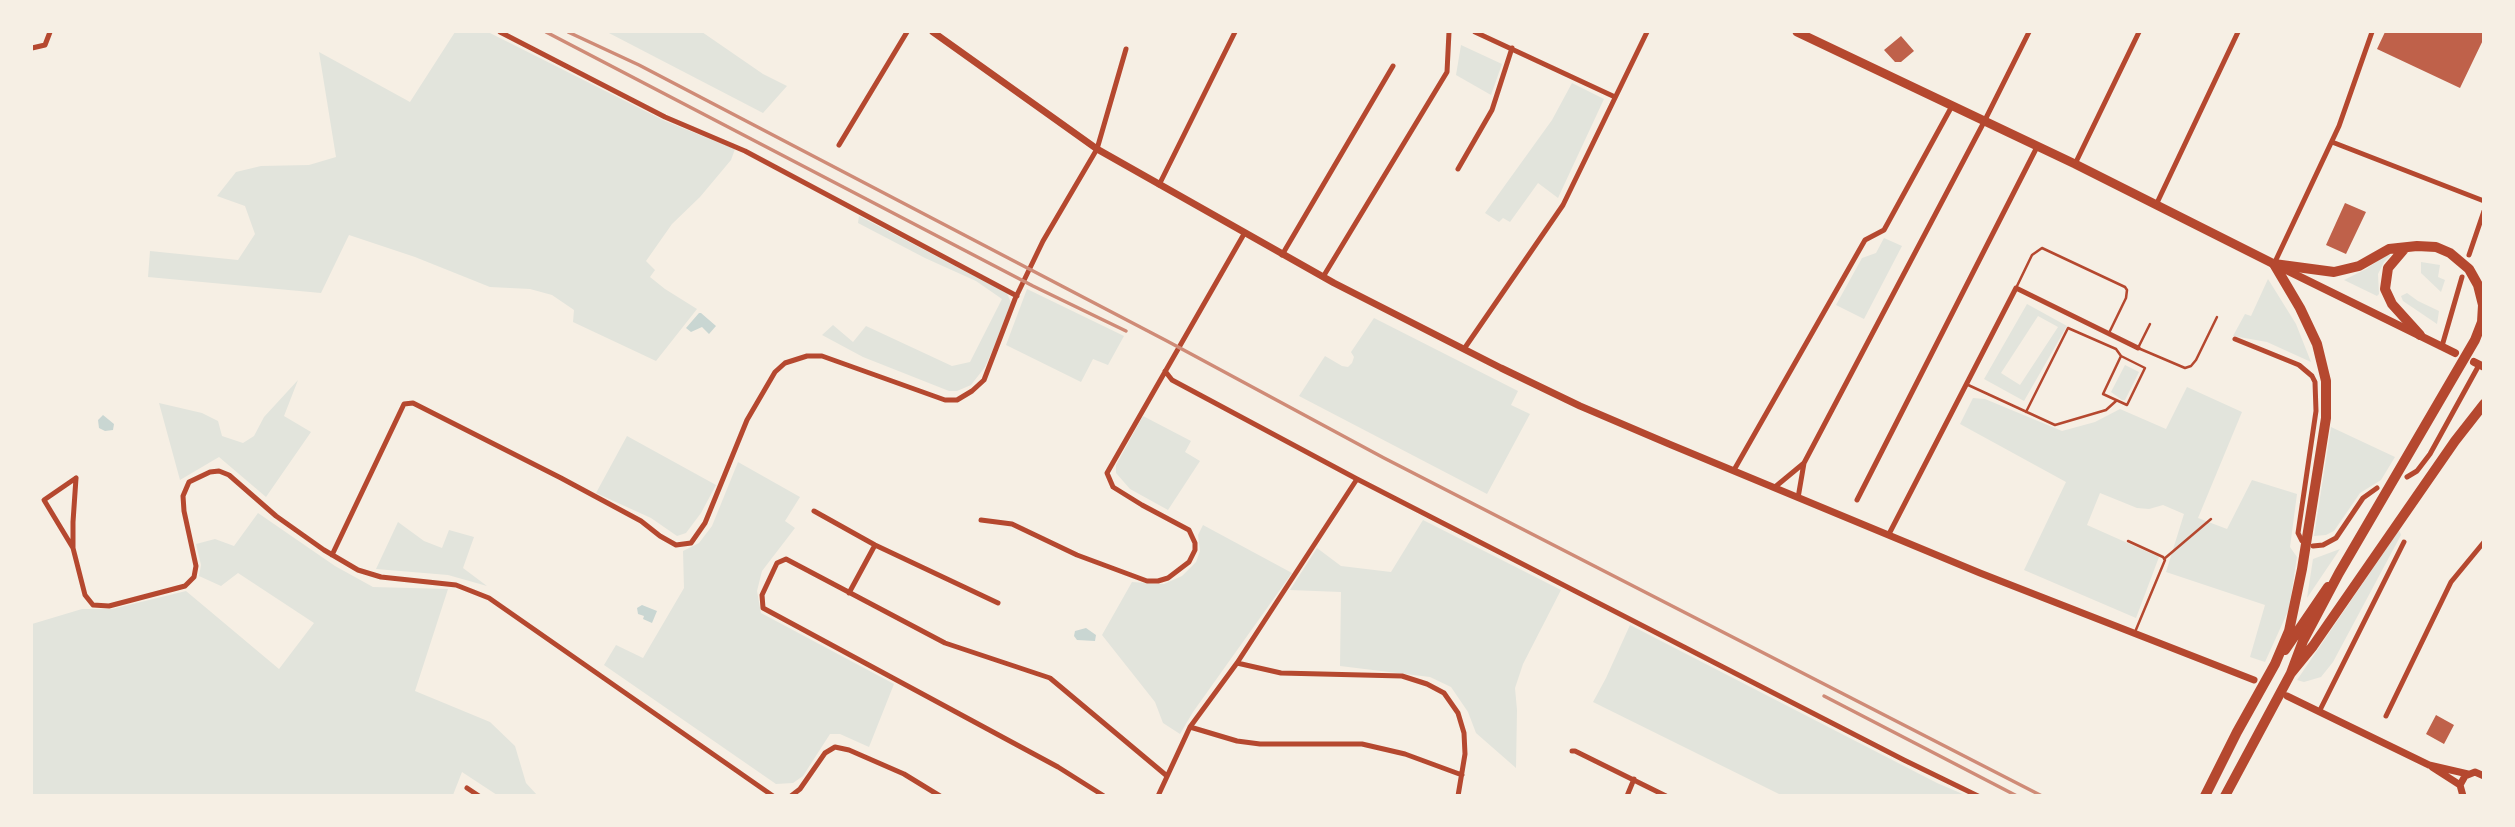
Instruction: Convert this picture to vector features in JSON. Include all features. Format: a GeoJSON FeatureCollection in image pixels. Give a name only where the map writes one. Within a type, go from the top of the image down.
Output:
{"type":"FeatureCollection","features":[{"type":"Feature","properties":{"kind":"highway"},"geometry":{"type":"LineString","coordinates":[[2274,264],[2334,272],[2358,265],[2389,249],[2436,247],[2461,261],[2475,279],[2483,305],[2482,322],[2475,340],[2339,573],[2308,623],[2275,664]]}},
{"type":"Feature","properties":{"kind":"highway"},"geometry":{"type":"LineString","coordinates":[[2404,248],[2388,268],[2385,289],[2392,304],[2420,335]]}},
{"type":"Feature","properties":{"kind":"highway"},"geometry":{"type":"LineString","coordinates":[[2205,796],[2275,664],[2293,615],[2326,418],[2324,368],[2317,344],[2306,319],[2274,264]]}},
{"type":"Feature","properties":{"kind":"highway"},"geometry":{"type":"LineString","coordinates":[[2291,673],[2313,646],[2483,404]]}},
{"type":"Feature","properties":{"kind":"highway"},"geometry":{"type":"LineString","coordinates":[[2225,796],[2291,673],[2308,623]]}},
{"type":"Feature","properties":{"kind":"main road"},"geometry":{"type":"LineString","coordinates":[[1797,32],[2075,164],[2455,353]]}},
{"type":"Feature","properties":{"kind":"street"},"geometry":{"type":"LineString","coordinates":[[32,48],[45,45],[50,32]]}},
{"type":"Feature","properties":{"kind":"street"},"geometry":{"type":"LineString","coordinates":[[500,32],[665,117],[745,151],[1017,296]]}},
{"type":"Feature","properties":{"kind":"street"},"geometry":{"type":"LineString","coordinates":[[839,145],[907,32]]}},
{"type":"Feature","properties":{"kind":"street"},"geometry":{"type":"LineString","coordinates":[[933,32],[1097,149],[1159,186],[1323,277],[1580,406],[2134,635],[2254,680]]}},
{"type":"Feature","properties":{"kind":"street"},"geometry":{"type":"LineString","coordinates":[[1159,186],[1235,32]]}},
{"type":"Feature","properties":{"kind":"street"},"geometry":{"type":"LineString","coordinates":[[1323,277],[1447,72],[1449,32]]}},
{"type":"Feature","properties":{"kind":"street"},"geometry":{"type":"LineString","coordinates":[[1475,32],[1615,97]]}},
{"type":"Feature","properties":{"kind":"street"},"geometry":{"type":"LineString","coordinates":[[1464,349],[1563,205],[1647,32]]}},
{"type":"Feature","properties":{"kind":"street"},"geometry":{"type":"LineString","coordinates":[[1798,498],[1804,463],[2029,32]]}},
{"type":"Feature","properties":{"kind":"street"},"geometry":{"type":"LineString","coordinates":[[2075,164],[2139,32]]}},
{"type":"Feature","properties":{"kind":"street"},"geometry":{"type":"LineString","coordinates":[[2156,205],[2238,32]]}},
{"type":"Feature","properties":{"kind":"street"},"geometry":{"type":"LineString","coordinates":[[2274,264],[2332,142],[2372,32]]}},
{"type":"Feature","properties":{"kind":"street"},"geometry":{"type":"LineString","coordinates":[[1458,169],[1492,110],[1512,48]]}},
{"type":"Feature","properties":{"kind":"street"},"geometry":{"type":"LineString","coordinates":[[332,555],[404,404],[413,404],[573,484],[641,520],[676,545],[691,543],[705,523],[747,420],[775,372],[785,363],[807,356],[822,356],[945,400],[957,400],[972,391],[984,380],[1017,296],[1043,241],[1097,149],[1126,49]]}},
{"type":"Feature","properties":{"kind":"street"},"geometry":{"type":"LineString","coordinates":[[1282,255],[1393,66]]}},
{"type":"Feature","properties":{"kind":"street"},"geometry":{"type":"LineString","coordinates":[[1734,470],[1865,240],[1884,230],[1952,106]]}},
{"type":"Feature","properties":{"kind":"street"},"geometry":{"type":"LineString","coordinates":[[2332,142],[2483,201]]}},
{"type":"Feature","properties":{"kind":"street"},"geometry":{"type":"LineString","coordinates":[[1857,500],[2037,147]]}},
{"type":"Feature","properties":{"kind":"street"},"geometry":{"type":"LineString","coordinates":[[2469,256],[2483,211]]}},
{"type":"Feature","properties":{"kind":"street"},"geometry":{"type":"LineString","coordinates":[[981,520],[1012,524],[1077,555],[1136,578],[1158,582],[1177,574],[1189,562],[1195,550],[1194,537],[1189,530],[1113,487],[1107,473],[1244,234]]}},
{"type":"Feature","properties":{"kind":"street"},"geometry":{"type":"LineString","coordinates":[[2442,346],[2462,277]]}},
{"type":"Feature","properties":{"kind":"street"},"geometry":{"type":"LineString","coordinates":[[1889,534],[2016,288],[2138,348]]}},
{"type":"Feature","properties":{"kind":"street"},"geometry":{"type":"LineString","coordinates":[[2235,339],[2299,365],[2315,382],[2316,411],[2298,533],[2302,541]]}},
{"type":"Feature","properties":{"kind":"street"},"geometry":{"type":"LineString","coordinates":[[2407,477],[2417,471],[2430,454],[2479,365]]}},
{"type":"Feature","properties":{"kind":"street"},"geometry":{"type":"LineString","coordinates":[[1165,371],[1172,380],[1357,479],[1891,754],[1978,796]]}},
{"type":"Feature","properties":{"kind":"street"},"geometry":{"type":"LineString","coordinates":[[1775,487],[1804,463]]}},
{"type":"Feature","properties":{"kind":"street"},"geometry":{"type":"LineString","coordinates":[[73,548],[44,500],[76,478],[73,548],[85,595],[93,605],[109,606],[185,586],[194,577],[196,566],[183,496],[189,482],[210,472],[219,471],[229,475],[276,516],[332,555],[358,569],[382,577],[456,585],[489,598],[773,796]]}},
{"type":"Feature","properties":{"kind":"street"},"geometry":{"type":"LineString","coordinates":[[1158,796],[1190,727],[1237,663],[1357,479]]}},
{"type":"Feature","properties":{"kind":"street"},"geometry":{"type":"LineString","coordinates":[[2312,546],[2323,545],[2336,538],[2363,498],[2376,488]]}},
{"type":"Feature","properties":{"kind":"street"},"geometry":{"type":"LineString","coordinates":[[814,511],[875,544],[998,603]]}},
{"type":"Feature","properties":{"kind":"street"},"geometry":{"type":"LineString","coordinates":[[2319,712],[2404,542]]}},
{"type":"Feature","properties":{"kind":"street"},"geometry":{"type":"LineString","coordinates":[[2386,716],[2451,582],[2483,542]]}},
{"type":"Feature","properties":{"kind":"street"},"geometry":{"type":"LineString","coordinates":[[849,593],[875,544]]}},
{"type":"Feature","properties":{"kind":"street"},"geometry":{"type":"LineString","coordinates":[[1104,796],[1058,767],[763,608],[762,596],[777,563],[786,559],[944,643],[1050,678],[1167,776]]}},
{"type":"Feature","properties":{"kind":"street"},"geometry":{"type":"LineString","coordinates":[[1237,663],[1281,673],[1402,676],[1444,692],[1458,713],[1464,733],[1458,796]]}},
{"type":"Feature","properties":{"kind":"street"},"geometry":{"type":"LineString","coordinates":[[2287,696],[2429,765],[2483,776]]}},
{"type":"Feature","properties":{"kind":"street"},"geometry":{"type":"LineString","coordinates":[[1190,727],[1237,741],[1260,744],[1362,744],[1405,754],[1462,775]]}},
{"type":"Feature","properties":{"kind":"street"},"geometry":{"type":"LineString","coordinates":[[791,796],[800,789],[825,753],[835,747],[849,750],[904,774],[940,796]]}},
{"type":"Feature","properties":{"kind":"street"},"geometry":{"type":"LineString","coordinates":[[1572,751],[1666,796]]}},
{"type":"Feature","properties":{"kind":"street"},"geometry":{"type":"LineString","coordinates":[[2429,765],[2460,792],[2470,773],[2483,766]]}},
{"type":"Feature","properties":{"kind":"street"},"geometry":{"type":"LineString","coordinates":[[1627,796],[1634,779]]}},
{"type":"Feature","properties":{"kind":"street"},"geometry":{"type":"LineString","coordinates":[[467,788],[479,796]]}},
{"type":"Feature","properties":{"kind":"lane"},"geometry":{"type":"LineString","coordinates":[[2016,288],[2032,255],[2038,250],[2046,249],[2127,290],[2126,298],[2109,333]]}},
{"type":"Feature","properties":{"kind":"lane"},"geometry":{"type":"LineString","coordinates":[[2150,324],[2138,348],[2178,367],[2188,367],[2196,360],[2217,317]]}},
{"type":"Feature","properties":{"kind":"lane"},"geometry":{"type":"LineString","coordinates":[[2026,412],[2068,328],[2116,349],[2121,356],[2144,367],[2145,370],[2127,405],[2103,393],[2121,356]]}},
{"type":"Feature","properties":{"kind":"lane"},"geometry":{"type":"LineString","coordinates":[[1966,384],[2055,425],[2106,410],[2116,401]]}},
{"type":"Feature","properties":{"kind":"lane"},"geometry":{"type":"LineString","coordinates":[[2134,635],[2164,559],[2211,519]]}},
{"type":"Feature","properties":{"kind":"lane"},"geometry":{"type":"LineString","coordinates":[[2128,541],[2164,559]]}},
{"type":"Feature","properties":{"kind":"shaded area"},"geometry":{"type":"Polygon","coordinates":[[[455,32],[488,32],[665,121],[735,149],[731,160],[700,197],[672,224],[646,261],[655,270],[650,277],[697,309],[656,361],[573,322],[574,310],[552,295],[530,289],[490,287],[415,257],[349,235],[321,293],[148,277],[150,251],[238,260],[255,234],[245,206],[217,196],[236,172],[261,166],[309,165],[336,157],[319,52],[410,102],[455,32]]]}},
{"type":"Feature","properties":{"kind":"shaded area"},"geometry":{"type":"Polygon","coordinates":[[[607,32],[702,32],[763,74],[787,86],[763,113],[607,32]]]}},
{"type":"Feature","properties":{"kind":"shaded area"},"geometry":{"type":"Polygon","coordinates":[[[1461,45],[1502,64],[1491,95],[1456,75],[1461,45]]]}},
{"type":"Feature","properties":{"kind":"shaded area"},"geometry":{"type":"Polygon","coordinates":[[[1572,83],[1604,99],[1558,198],[1538,183],[1510,222],[1503,218],[1499,222],[1485,213],[1552,120],[1572,83]]]}},
{"type":"Feature","properties":{"kind":"shaded area"},"geometry":{"type":"Polygon","coordinates":[[[859,216],[1007,293],[1011,303],[994,347],[985,367],[971,385],[957,391],[949,391],[863,357],[822,335],[833,325],[853,342],[866,326],[952,366],[970,362],[1002,299],[976,281],[858,223],[859,216]]]}},
{"type":"Feature","properties":{"kind":"shaded area"},"geometry":{"type":"Polygon","coordinates":[[[1884,238],[1902,246],[1864,319],[1836,305],[1862,258],[1876,253],[1884,238]]]}},
{"type":"Feature","properties":{"kind":"shaded area"},"geometry":{"type":"Polygon","coordinates":[[[2388,254],[2391,255],[2378,274],[2377,296],[2344,280],[2366,269],[2388,254]]]}},
{"type":"Feature","properties":{"kind":"shaded area"},"geometry":{"type":"Polygon","coordinates":[[[2421,262],[2440,265],[2438,277],[2445,280],[2441,292],[2421,273],[2421,262]]]}},
{"type":"Feature","properties":{"kind":"shaded area"},"geometry":{"type":"Polygon","coordinates":[[[2268,279],[2296,324],[2311,362],[2267,342],[2233,336],[2245,314],[2251,316],[2268,279]]]}},
{"type":"Feature","properties":{"kind":"shaded area"},"geometry":{"type":"Polygon","coordinates":[[[1027,289],[1124,336],[1108,365],[1093,359],[1081,382],[1006,345],[1027,289]]]}},
{"type":"Feature","properties":{"kind":"shaded area"},"geometry":{"type":"Polygon","coordinates":[[[2407,293],[2439,311],[2437,324],[2403,301],[2401,296],[2407,293]]]}},
{"type":"Feature","properties":{"kind":"shaded area"},"geometry":{"type":"Polygon","coordinates":[[[2027,304],[2067,326],[2024,401],[1984,379],[2027,304]],[[2038,316],[2001,373],[2020,385],[2058,327],[2038,316]]]}},
{"type":"Feature","properties":{"kind":"shaded area"},"geometry":{"type":"Polygon","coordinates":[[[699,313],[716,326],[709,334],[702,327],[691,332],[686,328],[699,313]]]}},
{"type":"Feature","properties":{"kind":"shaded area"},"geometry":{"type":"Polygon","coordinates":[[[1374,318],[1518,391],[1511,405],[1530,414],[1487,494],[1299,396],[1325,356],[1342,366],[1348,367],[1352,363],[1354,357],[1351,352],[1374,318]]]}},
{"type":"Feature","properties":{"kind":"shaded area"},"geometry":{"type":"Polygon","coordinates":[[[2125,365],[2139,372],[2125,400],[2122,400],[2111,392],[2125,365]]]}},
{"type":"Feature","properties":{"kind":"shaded area"},"geometry":{"type":"Polygon","coordinates":[[[298,380],[284,416],[311,432],[266,497],[219,457],[180,480],[159,403],[202,413],[218,421],[222,436],[243,443],[254,436],[264,417],[298,380]]]}},
{"type":"Feature","properties":{"kind":"shaded area"},"geometry":{"type":"Polygon","coordinates":[[[2187,387],[2242,412],[2198,518],[2227,529],[2252,480],[2297,494],[2290,547],[2297,557],[2289,609],[2265,662],[2250,657],[2265,605],[2166,572],[2184,514],[2163,505],[2149,509],[2137,508],[2100,493],[2087,525],[2159,557],[2136,618],[2024,570],[2066,482],[1960,424],[1973,398],[1985,399],[2062,431],[2095,422],[2120,409],[2166,429],[2187,387]]]}},
{"type":"Feature","properties":{"kind":"shaded area"},"geometry":{"type":"Polygon","coordinates":[[[103,415],[114,424],[113,430],[105,431],[99,428],[98,420],[103,415]]]}},
{"type":"Feature","properties":{"kind":"shaded area"},"geometry":{"type":"Polygon","coordinates":[[[1143,416],[1191,441],[1185,452],[1200,461],[1168,510],[1130,489],[1116,473],[1116,465],[1143,416]]]}},
{"type":"Feature","properties":{"kind":"shaded area"},"geometry":{"type":"Polygon","coordinates":[[[2331,427],[2395,457],[2381,480],[2360,493],[2334,531],[2314,536],[2331,427]]]}},
{"type":"Feature","properties":{"kind":"shaded area"},"geometry":{"type":"Polygon","coordinates":[[[627,436],[716,485],[701,513],[686,533],[677,536],[651,518],[596,493],[627,436]]]}},
{"type":"Feature","properties":{"kind":"shaded area"},"geometry":{"type":"Polygon","coordinates":[[[738,462],[800,497],[785,521],[795,528],[762,571],[757,591],[761,613],[894,684],[869,747],[840,734],[830,734],[803,776],[793,783],[776,784],[604,665],[616,645],[643,658],[684,588],[683,551],[699,543],[712,526],[738,462]]]}},
{"type":"Feature","properties":{"kind":"shaded area"},"geometry":{"type":"Polygon","coordinates":[[[258,513],[335,566],[373,587],[448,589],[415,691],[490,722],[515,746],[526,783],[537,795],[497,795],[462,772],[453,795],[32,795],[32,624],[82,609],[112,609],[186,591],[279,669],[314,623],[238,573],[221,586],[199,576],[201,565],[196,544],[215,539],[234,546],[258,513]]]}},
{"type":"Feature","properties":{"kind":"shaded area"},"geometry":{"type":"Polygon","coordinates":[[[1423,520],[1561,590],[1523,664],[1515,688],[1516,768],[1476,733],[1468,712],[1451,687],[1430,677],[1340,666],[1341,592],[1290,590],[1317,548],[1341,566],[1391,572],[1423,520]]]}},
{"type":"Feature","properties":{"kind":"shaded area"},"geometry":{"type":"Polygon","coordinates":[[[398,522],[424,541],[442,548],[449,530],[474,537],[463,568],[487,586],[448,575],[376,569],[398,522]]]}},
{"type":"Feature","properties":{"kind":"shaded area"},"geometry":{"type":"Polygon","coordinates":[[[1203,525],[1292,573],[1180,734],[1163,723],[1155,702],[1102,635],[1132,582],[1164,584],[1182,576],[1196,562],[1200,551],[1198,535],[1203,525]]]}},
{"type":"Feature","properties":{"kind":"shaded area"},"geometry":{"type":"Polygon","coordinates":[[[2399,530],[2401,535],[2333,662],[2321,677],[2304,682],[2297,680],[2399,530]]]}},
{"type":"Feature","properties":{"kind":"shaded area"},"geometry":{"type":"Polygon","coordinates":[[[2340,549],[2307,598],[2313,559],[2340,549]]]}},
{"type":"Feature","properties":{"kind":"shaded area"},"geometry":{"type":"Polygon","coordinates":[[[642,605],[657,611],[652,623],[638,614],[637,608],[642,605]]]}},
{"type":"Feature","properties":{"kind":"shaded area"},"geometry":{"type":"Polygon","coordinates":[[[1630,625],[1965,795],[1781,795],[1593,702],[1630,625]]]}},
{"type":"Feature","properties":{"kind":"shaded area"},"geometry":{"type":"Polygon","coordinates":[[[1086,628],[1096,635],[1095,641],[1077,640],[1074,636],[1075,631],[1086,628]]]}},
{"type":"Feature","properties":{"kind":"building"},"geometry":{"type":"Polygon","coordinates":[[[2385,32],[2484,32],[2484,38],[2460,88],[2377,49],[2385,32]]]}},
{"type":"Feature","properties":{"kind":"building"},"geometry":{"type":"Polygon","coordinates":[[[1901,36],[1914,51],[1901,62],[1895,62],[1884,50],[1901,36]]]}},
{"type":"Feature","properties":{"kind":"building"},"geometry":{"type":"Polygon","coordinates":[[[2345,203],[2366,212],[2346,254],[2326,245],[2345,203]]]}},
{"type":"Feature","properties":{"kind":"building"},"geometry":{"type":"Polygon","coordinates":[[[2436,715],[2454,725],[2444,744],[2426,734],[2436,715]]]}},
{"type":"Feature","properties":{"kind":"railway"},"geometry":{"type":"LineString","coordinates":[[546,32],[1033,286],[1126,331]]}},
{"type":"Feature","properties":{"kind":"railway"},"geometry":{"type":"LineString","coordinates":[[568,32],[639,65],[1167,341],[1384,458],[2042,796]]}},
{"type":"Feature","properties":{"kind":"railway"},"geometry":{"type":"LineString","coordinates":[[1824,696],[2017,796]]}}]}
